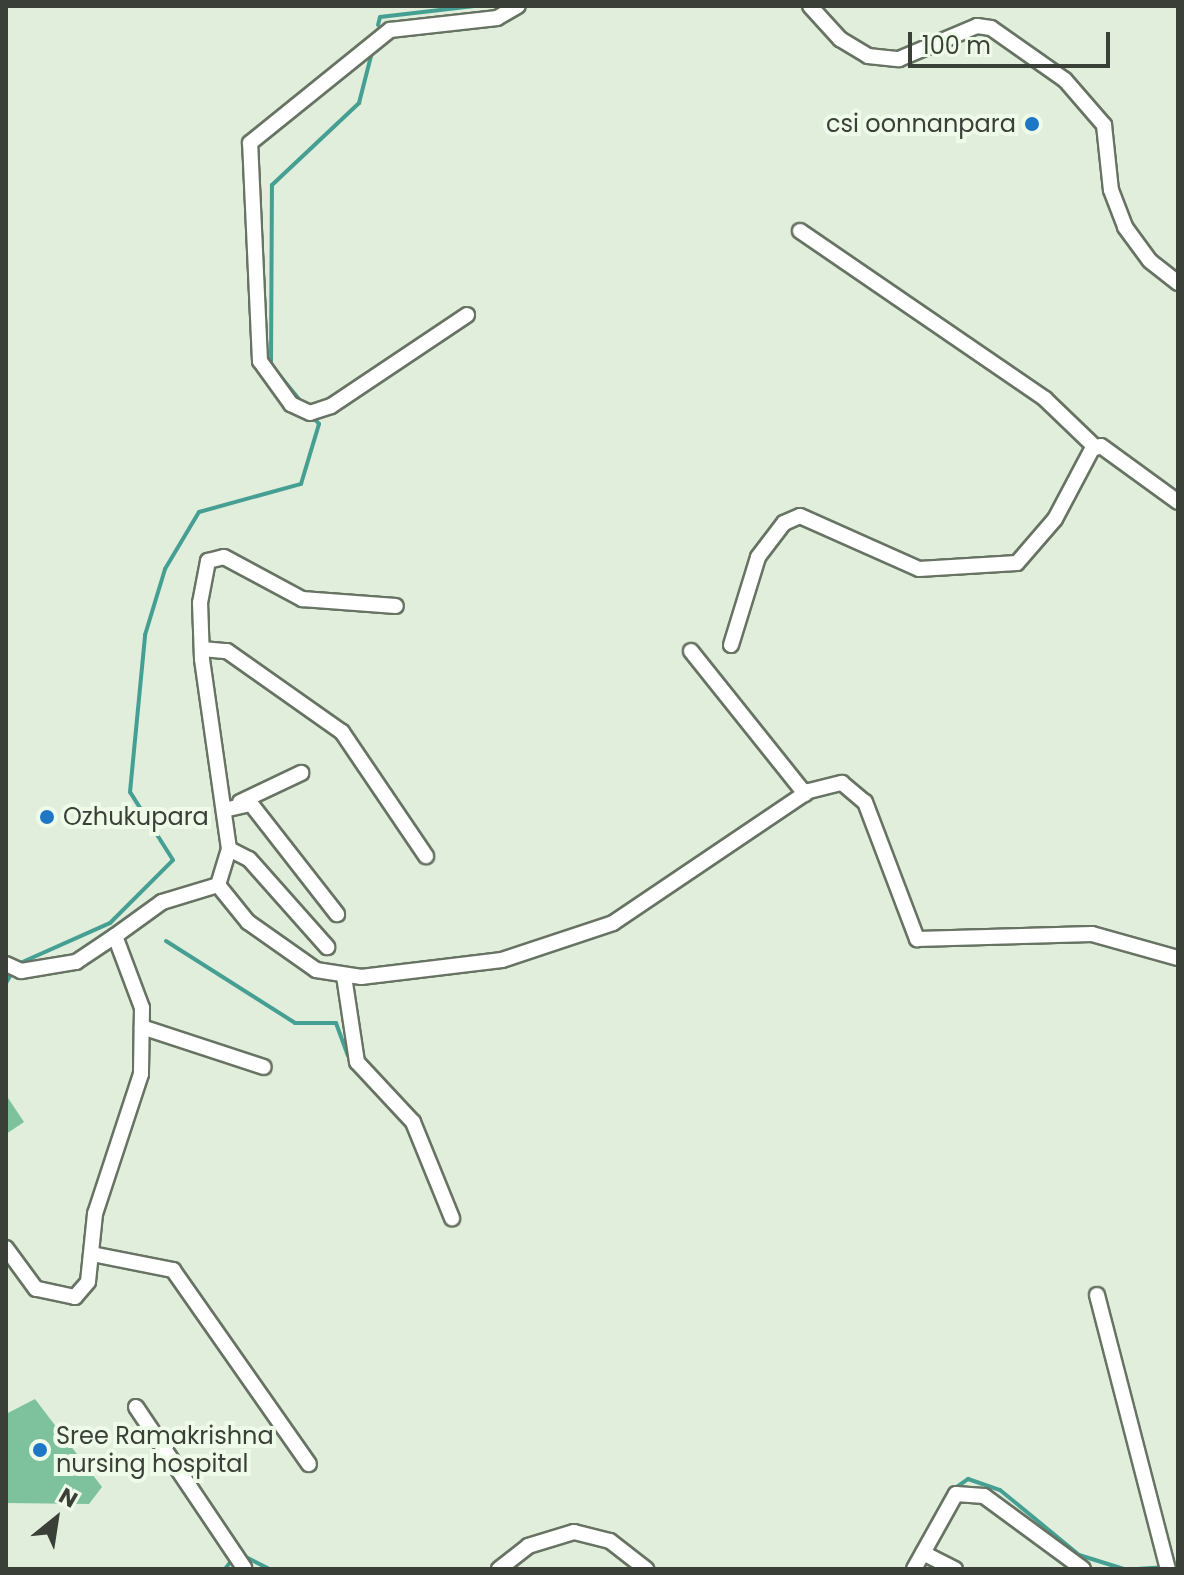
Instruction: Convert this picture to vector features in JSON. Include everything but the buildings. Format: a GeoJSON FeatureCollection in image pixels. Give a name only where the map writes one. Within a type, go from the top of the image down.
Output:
{"type":"FeatureCollection","features":[{"type":"Feature","properties":{"kind":"street"},"geometry":{"type":"LineString","coordinates":[[467,315],[331,406],[310,413],[291,404],[260,361],[250,143],[390,30],[489,20],[518,6]]}},
{"type":"Feature","properties":{"kind":"street"},"geometry":{"type":"LineString","coordinates":[[810,6],[840,39],[868,56],[899,59],[977,26],[991,28],[1065,80],[1104,125],[1111,190],[1125,227],[1150,261],[1178,283]]}},
{"type":"Feature","properties":{"kind":"street"},"geometry":{"type":"LineString","coordinates":[[800,231],[1045,399],[1095,447],[1178,502]]}},
{"type":"Feature","properties":{"kind":"street"},"geometry":{"type":"LineString","coordinates":[[731,645],[758,557],[784,523],[817,518],[919,569],[1017,563],[1055,519],[1095,447]]}},
{"type":"Feature","properties":{"kind":"street"},"geometry":{"type":"LineString","coordinates":[[218,885],[229,849],[202,649],[200,603],[215,556],[302,599],[396,606]]}},
{"type":"Feature","properties":{"kind":"street"},"geometry":{"type":"LineString","coordinates":[[202,649],[227,651],[342,732],[426,856]]}},
{"type":"Feature","properties":{"kind":"street"},"geometry":{"type":"LineString","coordinates":[[691,651],[805,794]]}},
{"type":"Feature","properties":{"kind":"street"},"geometry":{"type":"LineString","coordinates":[[224,810],[301,773]]}},
{"type":"Feature","properties":{"kind":"street"},"geometry":{"type":"LineString","coordinates":[[218,885],[248,922],[294,961],[344,976],[502,960],[591,934],[658,898],[805,794],[835,782],[861,795],[906,922],[921,941],[1092,934],[1178,958]]}},
{"type":"Feature","properties":{"kind":"street"},"geometry":{"type":"LineString","coordinates":[[240,803],[251,804],[337,914]]}},
{"type":"Feature","properties":{"kind":"street"},"geometry":{"type":"LineString","coordinates":[[229,849],[249,859],[327,947]]}},
{"type":"Feature","properties":{"kind":"street"},"geometry":{"type":"LineString","coordinates":[[6,964],[21,971],[76,962],[162,902],[218,885]]}},
{"type":"Feature","properties":{"kind":"street"},"geometry":{"type":"LineString","coordinates":[[6,1248],[36,1289],[63,1298],[75,1297],[88,1282],[95,1214],[141,1074],[142,1027],[115,936]]}},
{"type":"Feature","properties":{"kind":"street"},"geometry":{"type":"LineString","coordinates":[[344,976],[357,1062],[413,1122],[452,1218]]}},
{"type":"Feature","properties":{"kind":"street"},"geometry":{"type":"LineString","coordinates":[[142,1027],[264,1067]]}},
{"type":"Feature","properties":{"kind":"street"},"geometry":{"type":"LineString","coordinates":[[92,1254],[173,1270],[309,1464]]}},
{"type":"Feature","properties":{"kind":"street"},"geometry":{"type":"LineString","coordinates":[[1097,1295],[1168,1569]]}},
{"type":"Feature","properties":{"kind":"street"},"geometry":{"type":"LineString","coordinates":[[136,1407],[243,1568],[259,1569]]}},
{"type":"Feature","properties":{"kind":"street"},"geometry":{"type":"LineString","coordinates":[[914,1569],[956,1494],[984,1496],[1083,1569]]}},
{"type":"Feature","properties":{"kind":"street"},"geometry":{"type":"LineString","coordinates":[[499,1569],[528,1546],[574,1532],[610,1541],[646,1569]]}},
{"type":"Feature","properties":{"kind":"street"},"geometry":{"type":"LineString","coordinates":[[923,1553],[955,1569]]}},
{"type":"Feature","properties":{"kind":"waterway"},"geometry":{"type":"LineString","coordinates":[[378,25],[380,17],[474,6]]}},
{"type":"Feature","properties":{"kind":"waterway"},"geometry":{"type":"LineString","coordinates":[[303,404],[271,365],[272,185],[359,103],[372,52]]}},
{"type":"Feature","properties":{"kind":"waterway"},"geometry":{"type":"LineString","coordinates":[[18,964],[110,923],[173,860],[130,792],[145,635],[165,569],[199,512],[301,484],[319,424],[313,417]]}},
{"type":"Feature","properties":{"kind":"waterway"},"geometry":{"type":"LineString","coordinates":[[166,941],[295,1023],[336,1023],[348,1056]]}},
{"type":"Feature","properties":{"kind":"waterway"},"geometry":{"type":"LineString","coordinates":[[6,983],[13,971]]}},
{"type":"Feature","properties":{"kind":"waterway"},"geometry":{"type":"LineString","coordinates":[[951,1491],[968,1479],[1000,1490],[1079,1555],[1124,1569]]}},
{"type":"Feature","properties":{"kind":"waterway"},"geometry":{"type":"LineString","coordinates":[[543,1535],[572,1527]]}},
{"type":"Feature","properties":{"kind":"waterway"},"geometry":{"type":"LineString","coordinates":[[240,1554],[269,1569]]}},
{"type":"Feature","properties":{"kind":"waterway"},"geometry":{"type":"LineString","coordinates":[[639,1555],[655,1569]]}},
{"type":"Feature","properties":{"kind":"waterway"},"geometry":{"type":"LineString","coordinates":[[225,1569],[232,1560]]}},
{"type":"Feature","properties":{"kind":"waterway"},"geometry":{"type":"LineString","coordinates":[[1137,1569],[1163,1567]]}},
{"type":"Feature","properties":{"kind":"place","name":"csi oonnanpara"},"geometry":{"type":"Point","coordinates":[1032,124]}},
{"type":"Feature","properties":{"kind":"place","name":"Ozhukupara"},"geometry":{"type":"Point","coordinates":[47,817]}},
{"type":"Feature","properties":{"kind":"place","name":"Sree Ramakrishna nursing hospital"},"geometry":{"type":"Point","coordinates":[40,1450]}}]}
